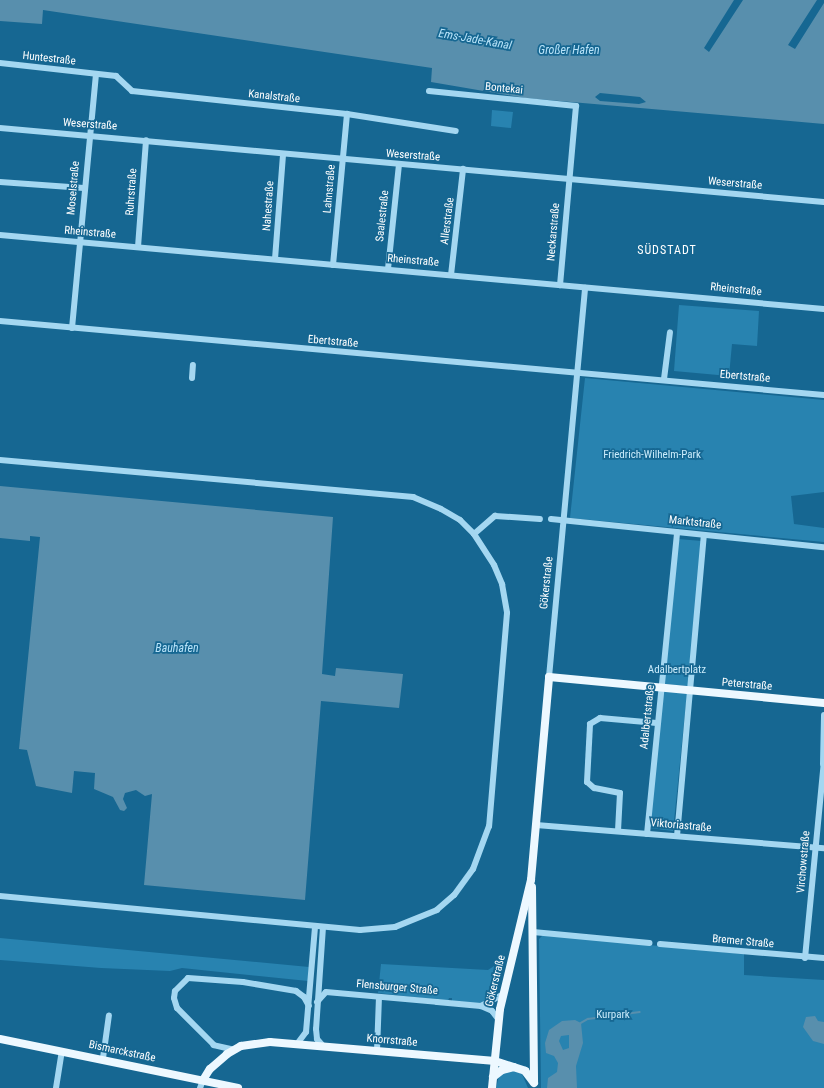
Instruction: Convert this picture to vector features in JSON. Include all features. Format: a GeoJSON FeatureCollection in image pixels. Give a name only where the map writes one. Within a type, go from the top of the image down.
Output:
{"type":"FeatureCollection","features":[{"type":"Feature","properties":{"kind":"main road","name":"Peterstraße"},"geometry":{"type":"LineString","coordinates":[[549,677],[824,703]]}},
{"type":"Feature","properties":{"kind":"main road","name":"Gökerstraße"},"geometry":{"type":"LineString","coordinates":[[492,1088],[499,1020],[531,880],[549,677]]}},
{"type":"Feature","properties":{"kind":"main road","name":"Gökerstraße"},"geometry":{"type":"LineString","coordinates":[[531,880],[534,932],[533,1085]]}},
{"type":"Feature","properties":{"kind":"main road","name":"Bismarckstraße"},"geometry":{"type":"LineString","coordinates":[[0,1039],[103,1058],[202,1084],[238,1088]]}},
{"type":"Feature","properties":{"kind":"main road","name":"Knorrstraße"},"geometry":{"type":"LineString","coordinates":[[238,1048],[270,1042],[495,1062],[517,1066]]}},
{"type":"Feature","properties":{"kind":"main road"},"geometry":{"type":"LineString","coordinates":[[202,1084],[216,1063],[238,1048]]}},
{"type":"Feature","properties":{"kind":"main road"},"geometry":{"type":"LineString","coordinates":[[493,1077],[505,1068],[517,1066],[528,1074],[533,1085]]}},
{"type":"Feature","properties":{"kind":"street","name":"Huntestraße"},"geometry":{"type":"LineString","coordinates":[[0,63],[96,74]]}},
{"type":"Feature","properties":{"kind":"street","name":"Kanalstraße"},"geometry":{"type":"LineString","coordinates":[[96,74],[116,76],[132,91],[347,114],[456,131]]}},
{"type":"Feature","properties":{"kind":"street","name":"Moselstraße"},"geometry":{"type":"LineString","coordinates":[[72,328],[84,188],[96,74]]}},
{"type":"Feature","properties":{"kind":"street","name":"Bontekai"},"geometry":{"type":"LineString","coordinates":[[429,91],[576,106]]}},
{"type":"Feature","properties":{"kind":"street","name":"Neckarstraße"},"geometry":{"type":"LineString","coordinates":[[560,285],[576,106]]}},
{"type":"Feature","properties":{"kind":"street","name":"Lahnstraße"},"geometry":{"type":"LineString","coordinates":[[333,265],[347,114]]}},
{"type":"Feature","properties":{"kind":"street","name":"Weserstraße"},"geometry":{"type":"LineString","coordinates":[[0,128],[146,140],[343,161],[464,169],[570,180],[824,202]]}},
{"type":"Feature","properties":{"kind":"street","name":"Ruhrstraße"},"geometry":{"type":"LineString","coordinates":[[138,247],[146,140]]}},
{"type":"Feature","properties":{"kind":"street","name":"Nahestraße"},"geometry":{"type":"LineString","coordinates":[[275,259],[282,155]]}},
{"type":"Feature","properties":{"kind":"street","name":"Saalestraße"},"geometry":{"type":"LineString","coordinates":[[388,269],[399,164]]}},
{"type":"Feature","properties":{"kind":"street","name":"Allerstraße"},"geometry":{"type":"LineString","coordinates":[[452,275],[464,169]]}},
{"type":"Feature","properties":{"kind":"street"},"geometry":{"type":"LineString","coordinates":[[0,182],[84,188]]}},
{"type":"Feature","properties":{"kind":"street","name":"Rheinstraße"},"geometry":{"type":"LineString","coordinates":[[0,234],[824,309]]}},
{"type":"Feature","properties":{"kind":"street","name":"Gökerstraße"},"geometry":{"type":"LineString","coordinates":[[549,677],[579,372],[585,288]]}},
{"type":"Feature","properties":{"kind":"street","name":"Ebertstraße"},"geometry":{"type":"LineString","coordinates":[[0,322],[664,380],[758,386],[824,395]]}},
{"type":"Feature","properties":{"kind":"street"},"geometry":{"type":"LineString","coordinates":[[664,380],[670,332]]}},
{"type":"Feature","properties":{"kind":"street"},"geometry":{"type":"LineString","coordinates":[[192,378],[193,365]]}},
{"type":"Feature","properties":{"kind":"street"},"geometry":{"type":"LineString","coordinates":[[0,460],[413,497],[441,508],[460,520],[474,534],[497,571],[507,613],[489,826],[480,854],[465,882],[437,910],[394,927],[360,930],[0,896]]}},
{"type":"Feature","properties":{"kind":"street"},"geometry":{"type":"LineString","coordinates":[[474,534],[494,516],[540,519]]}},
{"type":"Feature","properties":{"kind":"street","name":"Marktstraße"},"geometry":{"type":"LineString","coordinates":[[550,519],[824,547]]}},
{"type":"Feature","properties":{"kind":"street","name":"Adalbertstraße"},"geometry":{"type":"LineString","coordinates":[[647,834],[677,532]]}},
{"type":"Feature","properties":{"kind":"street"},"geometry":{"type":"LineString","coordinates":[[677,836],[704,535]]}},
{"type":"Feature","properties":{"kind":"street","name":"Virchowstraße"},"geometry":{"type":"LineString","coordinates":[[823,768],[824,715]]}},
{"type":"Feature","properties":{"kind":"street"},"geometry":{"type":"LineString","coordinates":[[618,831],[620,793],[594,788],[587,782],[590,724],[600,718],[657,724]]}},
{"type":"Feature","properties":{"kind":"street","name":"Virchowstraße"},"geometry":{"type":"LineString","coordinates":[[805,958],[824,761]]}},
{"type":"Feature","properties":{"kind":"street"},"geometry":{"type":"LineString","coordinates":[[620,814],[626,831]]}},
{"type":"Feature","properties":{"kind":"street","name":"Viktoriastraße"},"geometry":{"type":"LineString","coordinates":[[536,826],[626,831],[824,848]]}},
{"type":"Feature","properties":{"kind":"street"},"geometry":{"type":"LineString","coordinates":[[297,1044],[306,1032],[312,969],[314,926]]}},
{"type":"Feature","properties":{"kind":"street"},"geometry":{"type":"LineString","coordinates":[[323,927],[316,1029],[317,1039],[323,1046]]}},
{"type":"Feature","properties":{"kind":"street"},"geometry":{"type":"LineString","coordinates":[[534,932],[648,943]]}},
{"type":"Feature","properties":{"kind":"street","name":"Bremer Straße"},"geometry":{"type":"LineString","coordinates":[[660,944],[805,958],[824,958]]}},
{"type":"Feature","properties":{"kind":"street"},"geometry":{"type":"LineString","coordinates":[[312,969],[320,970]]}},
{"type":"Feature","properties":{"kind":"street"},"geometry":{"type":"LineString","coordinates":[[238,1048],[214,1045],[177,1008],[174,998],[175,991],[186,979],[196,977],[290,989],[304,997],[308,1006]]}},
{"type":"Feature","properties":{"kind":"street","name":"Flensburger Straße"},"geometry":{"type":"LineString","coordinates":[[317,1002],[326,992],[481,1006]]}},
{"type":"Feature","properties":{"kind":"street"},"geometry":{"type":"LineString","coordinates":[[481,1006],[504,994]]}},
{"type":"Feature","properties":{"kind":"street"},"geometry":{"type":"LineString","coordinates":[[377,1051],[379,997]]}},
{"type":"Feature","properties":{"kind":"street"},"geometry":{"type":"LineString","coordinates":[[481,1006],[492,1011],[499,1020]]}},
{"type":"Feature","properties":{"kind":"street"},"geometry":{"type":"LineString","coordinates":[[103,1058],[109,1015]]}},
{"type":"Feature","properties":{"kind":"street"},"geometry":{"type":"LineString","coordinates":[[56,1088],[62,1051]]}},
{"type":"Feature","properties":{"kind":"green space"},"geometry":{"type":"Polygon","coordinates":[[[492,110],[513,112],[511,128],[491,126],[492,110]]]}},
{"type":"Feature","properties":{"kind":"green space"},"geometry":{"type":"Polygon","coordinates":[[[679,305],[759,311],[757,346],[732,344],[729,376],[674,371],[679,305]]]}},
{"type":"Feature","properties":{"kind":"green space","name":"Friedrich-Wilhelm-Park"},"geometry":{"type":"Polygon","coordinates":[[[585,378],[824,400],[824,492],[791,496],[794,524],[824,528],[824,542],[570,518],[585,378]]]}},
{"type":"Feature","properties":{"kind":"green space","name":"Adalbertplatz"},"geometry":{"type":"Polygon","coordinates":[[[678,539],[702,541],[688,686],[663,684],[678,539]]]}},
{"type":"Feature","properties":{"kind":"green space","name":"Adalbertplatz"},"geometry":{"type":"Polygon","coordinates":[[[662,690],[687,693],[673,831],[649,828],[662,690]]]}},
{"type":"Feature","properties":{"kind":"green space","name":"Kurpark"},"geometry":{"type":"Polygon","coordinates":[[[543,935],[744,954],[744,975],[824,980],[824,1088],[541,1088],[539,939],[543,935]]]}},
{"type":"Feature","properties":{"kind":"green space"},"geometry":{"type":"Polygon","coordinates":[[[0,938],[309,967],[308,981],[182,968],[170,971],[101,968],[0,960],[0,938]]]}},
{"type":"Feature","properties":{"kind":"green space"},"geometry":{"type":"Polygon","coordinates":[[[381,964],[488,970],[494,966],[489,1005],[452,1001],[452,998],[449,998],[448,1001],[378,993],[381,964]]]}},
{"type":"Feature","properties":{"kind":"green space"},"geometry":{"type":"Polygon","coordinates":[[[505,1071],[516,1071],[522,1074],[528,1088],[496,1088],[499,1076],[505,1071]]]}},
{"type":"Feature","properties":{"kind":"water","name":"Großer Hafen"},"geometry":{"type":"Polygon","coordinates":[[[0,0],[734,0],[704,48],[709,52],[743,0],[817,0],[788,45],[795,49],[824,3],[824,124],[525,98],[431,82],[432,68],[43,10],[42,24],[0,21],[0,0]],[[600,93],[595,97],[600,101],[639,104],[646,102],[640,97],[600,93]]]}},
{"type":"Feature","properties":{"kind":"water","name":"Bauhafen"},"geometry":{"type":"Polygon","coordinates":[[[0,486],[333,517],[322,674],[335,676],[336,668],[403,674],[399,708],[321,701],[305,900],[144,885],[152,794],[145,796],[136,790],[125,793],[123,799],[127,808],[124,811],[120,810],[113,797],[94,789],[95,773],[74,771],[72,793],[36,786],[27,750],[19,749],[40,537],[30,536],[30,541],[0,538],[0,486]]]}},
{"type":"Feature","properties":{"kind":"water"},"geometry":{"type":"Polygon","coordinates":[[[815,1016],[818,1021],[824,1022],[824,1044],[813,1041],[803,1027],[806,1017],[815,1016]]]}},
{"type":"Feature","properties":{"kind":"water"},"geometry":{"type":"Polygon","coordinates":[[[575,1020],[581,1023],[583,1043],[576,1066],[577,1088],[547,1088],[548,1078],[557,1072],[558,1063],[554,1056],[546,1053],[545,1043],[549,1030],[562,1021],[575,1020]],[[569,1035],[561,1036],[559,1041],[563,1050],[569,1048],[569,1035]]]}},
{"type":"Feature","properties":{"kind":"waterway"},"geometry":{"type":"LineString","coordinates":[[581,1023],[588,1019],[640,1012]]}},
{"type":"Feature","properties":{"kind":"district","name":"SÜDSTADT"},"geometry":{"type":"Point","coordinates":[667,251]}},
{"type":"Feature","properties":{"kind":"water label","name":"Ems-Jade-Kanal"},"geometry":{"type":"Point","coordinates":[475,40]}}]}
